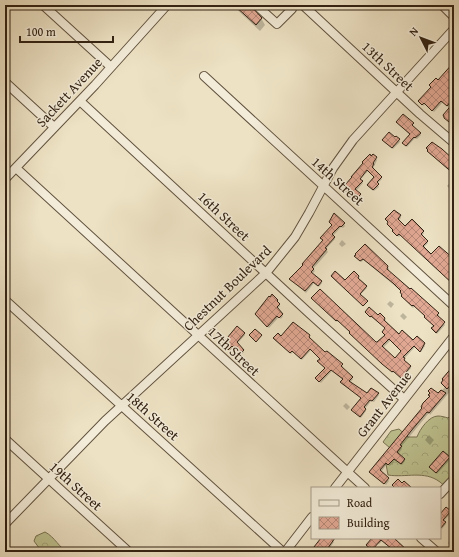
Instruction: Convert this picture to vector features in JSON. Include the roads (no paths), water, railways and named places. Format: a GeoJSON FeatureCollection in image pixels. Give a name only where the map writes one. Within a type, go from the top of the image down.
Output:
{"type":"FeatureCollection","features":[{"type":"Feature","properties":{"kind":"street"},"geometry":{"type":"LineString","coordinates":[[43,5],[111,67]]}},
{"type":"Feature","properties":{"kind":"street","name":"Sackett Avenue"},"geometry":{"type":"LineString","coordinates":[[5,178],[111,67],[165,5]]}},
{"type":"Feature","properties":{"kind":"street"},"geometry":{"type":"LineString","coordinates":[[256,5],[277,24],[292,9],[292,5]]}},
{"type":"Feature","properties":{"kind":"street"},"geometry":{"type":"LineString","coordinates":[[442,5],[454,16]]}},
{"type":"Feature","properties":{"kind":"street","name":"13th Street"},"geometry":{"type":"LineString","coordinates":[[305,7],[396,92],[454,143]]}},
{"type":"Feature","properties":{"kind":"street","name":"Chestnut Boulevard"},"geometry":{"type":"LineString","coordinates":[[5,524],[122,406],[266,273],[295,237],[333,168],[353,140],[454,29]]}},
{"type":"Feature","properties":{"kind":"street","name":"14th Street"},"geometry":{"type":"LineString","coordinates":[[204,76],[454,306]]}},
{"type":"Feature","properties":{"kind":"street"},"geometry":{"type":"LineString","coordinates":[[5,82],[54,128]]}},
{"type":"Feature","properties":{"kind":"street","name":"16th Street"},"geometry":{"type":"LineString","coordinates":[[80,100],[404,399]]}},
{"type":"Feature","properties":{"kind":"street","name":"17th Street"},"geometry":{"type":"LineString","coordinates":[[16,168],[364,487]]}},
{"type":"Feature","properties":{"kind":"street","name":"18th Street"},"geometry":{"type":"LineString","coordinates":[[5,300],[284,552]]}},
{"type":"Feature","properties":{"kind":"street","name":"Grant Avenue"},"geometry":{"type":"LineString","coordinates":[[336,487],[454,336]]}},
{"type":"Feature","properties":{"kind":"street","name":"19th Street"},"geometry":{"type":"LineString","coordinates":[[5,440],[129,552]]}},
{"type":"Feature","properties":{"kind":"street"},"geometry":{"type":"LineString","coordinates":[[441,493],[452,481]]}},
{"type":"Feature","properties":{"kind":"street"},"geometry":{"type":"LineString","coordinates":[[284,552],[311,518]]}},
{"type":"Feature","properties":{"kind":"street"},"geometry":{"type":"LineString","coordinates":[[422,539],[437,552]]}}]}
